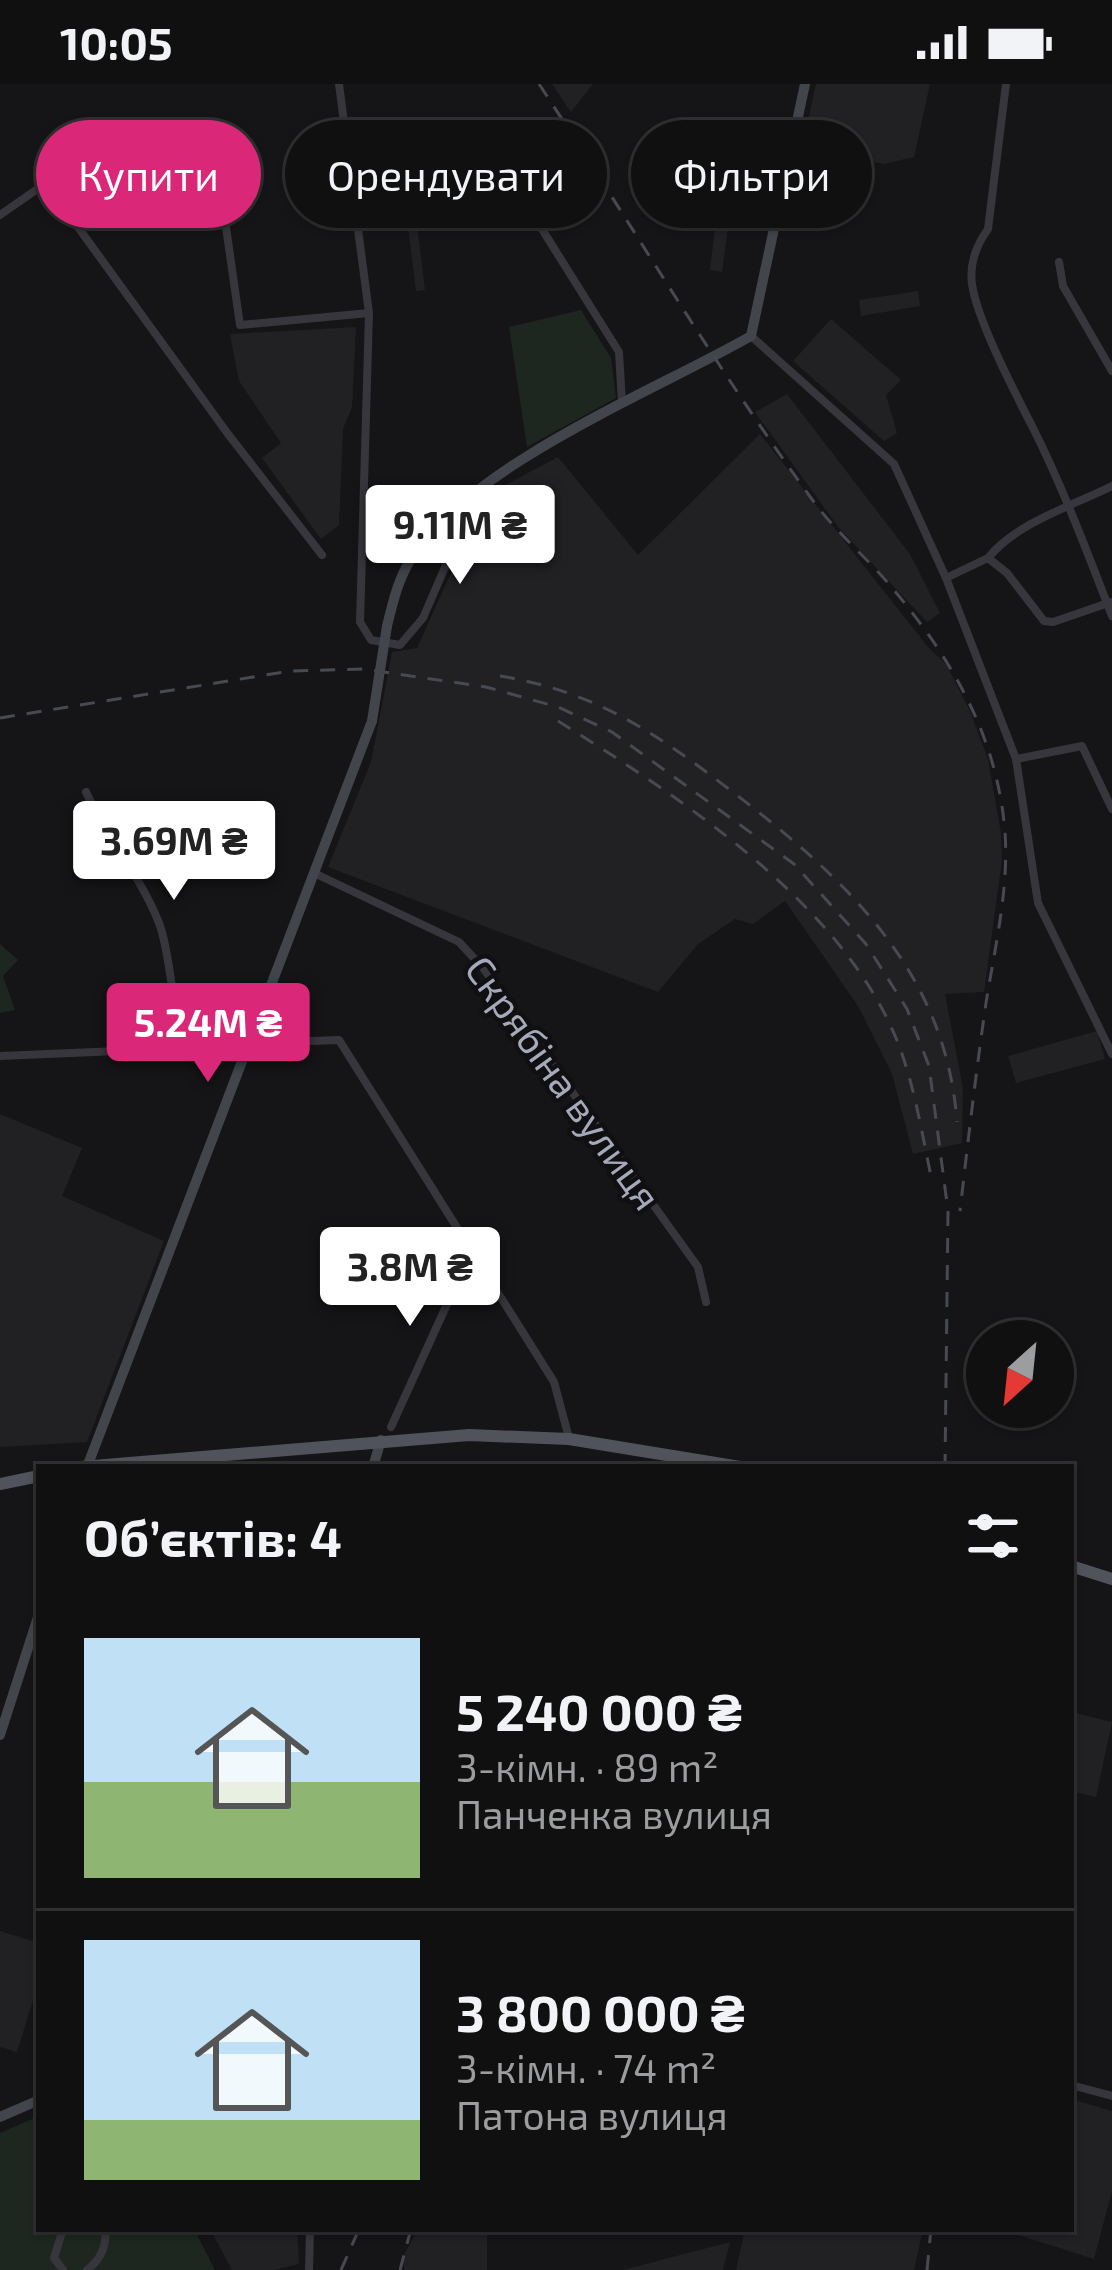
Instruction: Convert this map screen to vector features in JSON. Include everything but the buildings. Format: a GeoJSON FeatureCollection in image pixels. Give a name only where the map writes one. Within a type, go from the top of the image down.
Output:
{"type":"FeatureCollection","features":[{"type":"Feature","properties":{"kind":"main road"},"geometry":{"type":"LineString","coordinates":[[109,1464],[470,1435],[569,1439],[722,1464]]}},
{"type":"Feature","properties":{"kind":"main road"},"geometry":{"type":"LineString","coordinates":[[0,1484],[36,1477]]}},
{"type":"Feature","properties":{"kind":"main road"},"geometry":{"type":"LineString","coordinates":[[1074,1567],[1112,1579]]}},
{"type":"Feature","properties":{"kind":"street"},"geometry":{"type":"LineString","coordinates":[[339,84],[369,313],[360,622],[371,640],[400,645],[423,618],[466,532],[493,518],[476,491]]}},
{"type":"Feature","properties":{"kind":"street"},"geometry":{"type":"LineString","coordinates":[[751,336],[806,84]]}},
{"type":"Feature","properties":{"kind":"street"},"geometry":{"type":"LineString","coordinates":[[1006,84],[988,229],[977,243],[971,268],[974,291],[1112,616]]}},
{"type":"Feature","properties":{"kind":"street"},"geometry":{"type":"LineString","coordinates":[[0,214],[46,182],[322,555]]}},
{"type":"Feature","properties":{"kind":"street"},"geometry":{"type":"LineString","coordinates":[[226,228],[240,325],[369,313]]}},
{"type":"Feature","properties":{"kind":"street"},"geometry":{"type":"LineString","coordinates":[[541,228],[619,352],[622,403]]}},
{"type":"Feature","properties":{"kind":"street"},"geometry":{"type":"LineString","coordinates":[[1059,262],[1063,286],[1112,371]]}},
{"type":"Feature","properties":{"kind":"street"},"geometry":{"type":"LineString","coordinates":[[86,1464],[372,721],[396,588],[413,555],[476,491],[622,403],[751,336]]}},
{"type":"Feature","properties":{"kind":"street"},"geometry":{"type":"LineString","coordinates":[[751,336],[894,464],[946,578],[1016,759],[1038,903],[1112,1054]]}},
{"type":"Feature","properties":{"kind":"street"},"geometry":{"type":"LineString","coordinates":[[946,578],[1112,487]]}},
{"type":"Feature","properties":{"kind":"street"},"geometry":{"type":"LineString","coordinates":[[988,558],[1007,573],[1044,621],[1110,603]]}},
{"type":"Feature","properties":{"kind":"street"},"geometry":{"type":"LineString","coordinates":[[1016,759],[1082,746],[1112,809]]}},
{"type":"Feature","properties":{"kind":"street"},"geometry":{"type":"LineString","coordinates":[[86,792],[159,923],[173,976],[180,1034],[190,1048]]}},
{"type":"Feature","properties":{"kind":"street","name":"Скрябіна вулиця"},"geometry":{"type":"LineString","coordinates":[[314,873],[459,942],[483,968],[698,1267],[706,1302]]}},
{"type":"Feature","properties":{"kind":"street"},"geometry":{"type":"LineString","coordinates":[[252,1036],[286,1042],[338,1040],[554,1382],[569,1439]]}},
{"type":"Feature","properties":{"kind":"street"},"geometry":{"type":"LineString","coordinates":[[0,1056],[213,1047],[245,1053]]}},
{"type":"Feature","properties":{"kind":"street"},"geometry":{"type":"LineString","coordinates":[[392,1426],[470,1254]]}},
{"type":"Feature","properties":{"kind":"street"},"geometry":{"type":"LineString","coordinates":[[374,1464],[382,1441]]}},
{"type":"Feature","properties":{"kind":"street"},"geometry":{"type":"LineString","coordinates":[[0,1735],[36,1623]]}},
{"type":"Feature","properties":{"kind":"street"},"geometry":{"type":"LineString","coordinates":[[1074,2086],[1112,2096]]}},
{"type":"Feature","properties":{"kind":"street"},"geometry":{"type":"LineString","coordinates":[[0,2117],[36,2101]]}},
{"type":"Feature","properties":{"kind":"street"},"geometry":{"type":"LineString","coordinates":[[62,2232],[54,2258],[63,2270]]}},
{"type":"Feature","properties":{"kind":"street"},"geometry":{"type":"LineString","coordinates":[[87,2270],[98,2259],[105,2232]]}},
{"type":"Feature","properties":{"kind":"street"},"geometry":{"type":"LineString","coordinates":[[309,2270],[310,2232]]}},
{"type":"Feature","properties":{"kind":"shaded area"},"geometry":{"type":"Polygon","coordinates":[[[552,84],[593,84],[571,112],[552,84]]]}},
{"type":"Feature","properties":{"kind":"shaded area"},"geometry":{"type":"Polygon","coordinates":[[[816,84],[930,84],[914,157],[884,164],[872,162],[872,120],[808,120],[816,84]]]}},
{"type":"Feature","properties":{"kind":"shaded area"},"geometry":{"type":"Polygon","coordinates":[[[408,228],[417,228],[425,290],[416,291],[408,228]]]}},
{"type":"Feature","properties":{"kind":"shaded area"},"geometry":{"type":"Polygon","coordinates":[[[715,228],[728,228],[722,272],[710,270],[715,228]]]}},
{"type":"Feature","properties":{"kind":"shaded area"},"geometry":{"type":"Polygon","coordinates":[[[918,291],[920,306],[861,316],[859,300],[918,291]]]}},
{"type":"Feature","properties":{"kind":"shaded area"},"geometry":{"type":"Polygon","coordinates":[[[581,310],[611,358],[616,398],[527,447],[509,327],[581,310]]]}},
{"type":"Feature","properties":{"kind":"shaded area"},"geometry":{"type":"Polygon","coordinates":[[[831,319],[901,380],[886,395],[897,433],[884,441],[793,361],[831,319]]]}},
{"type":"Feature","properties":{"kind":"shaded area"},"geometry":{"type":"Polygon","coordinates":[[[356,327],[352,407],[343,429],[339,525],[321,539],[262,458],[281,443],[239,381],[230,334],[356,327]]]}},
{"type":"Feature","properties":{"kind":"shaded area"},"geometry":{"type":"Polygon","coordinates":[[[787,394],[910,554],[940,613],[927,622],[839,528],[755,412],[787,394]]]}},
{"type":"Feature","properties":{"kind":"shaded area"},"geometry":{"type":"Polygon","coordinates":[[[760,434],[946,664],[988,759],[1002,860],[984,992],[945,994],[963,1088],[962,1143],[913,1154],[892,1074],[858,1006],[785,901],[753,924],[735,919],[698,944],[658,992],[328,867],[371,762],[392,652],[417,648],[460,553],[512,514],[496,490],[558,457],[638,555],[760,434]]]}},
{"type":"Feature","properties":{"kind":"shaded area"},"geometry":{"type":"Polygon","coordinates":[[[0,944],[18,960],[3,976],[15,1010],[0,1013],[0,944]]]}},
{"type":"Feature","properties":{"kind":"shaded area"},"geometry":{"type":"Polygon","coordinates":[[[1097,1031],[1105,1059],[1016,1083],[1008,1056],[1097,1031]]]}},
{"type":"Feature","properties":{"kind":"shaded area"},"geometry":{"type":"Polygon","coordinates":[[[0,1114],[82,1148],[62,1196],[164,1241],[87,1442],[0,1447],[0,1114]]]}},
{"type":"Feature","properties":{"kind":"shaded area"},"geometry":{"type":"Polygon","coordinates":[[[1074,1713],[1112,1722],[1096,1797],[1074,1792],[1074,1713]]]}},
{"type":"Feature","properties":{"kind":"shaded area"},"geometry":{"type":"Polygon","coordinates":[[[0,1931],[36,1942],[36,1991],[17,2052],[0,2047],[0,1931]]]}},
{"type":"Feature","properties":{"kind":"shaded area"},"geometry":{"type":"Polygon","coordinates":[[[1074,2100],[1112,2111],[1112,2191],[1094,2259],[1008,2232],[1074,2232],[1074,2100]]]}},
{"type":"Feature","properties":{"kind":"shaded area"},"geometry":{"type":"Polygon","coordinates":[[[36,2117],[36,2232],[196,2232],[215,2270],[0,2270],[0,2133],[36,2117]]]}},
{"type":"Feature","properties":{"kind":"shaded area"},"geometry":{"type":"Polygon","coordinates":[[[212,2232],[297,2232],[299,2264],[274,2270],[232,2270],[212,2232]]]}},
{"type":"Feature","properties":{"kind":"shaded area"},"geometry":{"type":"Polygon","coordinates":[[[416,2232],[487,2232],[487,2270],[404,2270],[404,2255],[416,2232]]]}},
{"type":"Feature","properties":{"kind":"shaded area"},"geometry":{"type":"Polygon","coordinates":[[[744,2232],[922,2232],[914,2270],[736,2270],[744,2232]]]}},
{"type":"Feature","properties":{"kind":"shaded area"},"geometry":{"type":"Polygon","coordinates":[[[730,2242],[723,2270],[623,2270],[730,2242]]]}},
{"type":"Feature","properties":{"kind":"railway"},"geometry":{"type":"LineString","coordinates":[[539,84],[778,451],[821,512],[927,632],[979,726],[1000,795],[1005,875],[960,1211]]}},
{"type":"Feature","properties":{"kind":"railway"},"geometry":{"type":"LineString","coordinates":[[0,718],[290,671],[363,669],[486,687],[558,707],[612,732],[794,864],[866,944],[907,1009],[929,1066],[948,1211],[945,1464]]}},
{"type":"Feature","properties":{"kind":"railway"},"geometry":{"type":"LineString","coordinates":[[500,676],[597,704],[652,734],[775,826],[851,895],[911,975],[933,1019],[949,1068],[957,1122]]}},
{"type":"Feature","properties":{"kind":"railway"},"geometry":{"type":"LineString","coordinates":[[558,721],[704,819],[796,898],[836,941],[870,988],[896,1038],[913,1090],[932,1181]]}},
{"type":"Feature","properties":{"kind":"railway"},"geometry":{"type":"LineString","coordinates":[[341,2270],[358,2232]]}},
{"type":"Feature","properties":{"kind":"railway"},"geometry":{"type":"LineString","coordinates":[[400,2270],[410,2232]]}},
{"type":"Feature","properties":{"kind":"railway"},"geometry":{"type":"LineString","coordinates":[[927,2270],[931,2232]]}}]}
